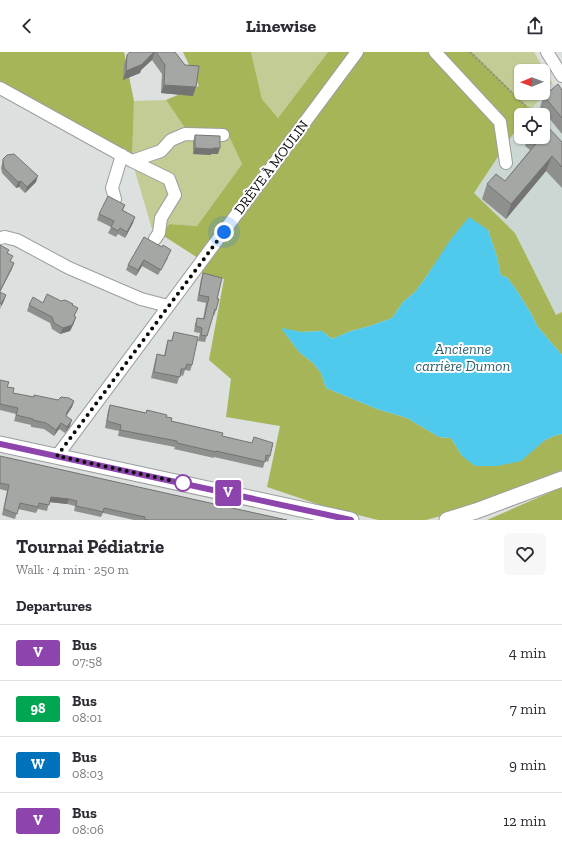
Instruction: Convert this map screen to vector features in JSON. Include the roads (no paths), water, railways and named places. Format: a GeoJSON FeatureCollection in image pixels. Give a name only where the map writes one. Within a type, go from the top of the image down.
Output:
{"type":"FeatureCollection","features":[{"type":"Feature","properties":{"kind":"main road"},"geometry":{"type":"LineString","coordinates":[[0,444],[351,520]]}},
{"type":"Feature","properties":{"kind":"main road"},"geometry":{"type":"LineString","coordinates":[[447,520],[476,511],[562,479]]}},
{"type":"Feature","properties":{"kind":"street","name":"DRÈVE À MOULIN"},"geometry":{"type":"LineString","coordinates":[[57,456],[357,52]]}},
{"type":"Feature","properties":{"kind":"street"},"geometry":{"type":"LineString","coordinates":[[436,52],[500,122],[506,163]]}},
{"type":"Feature","properties":{"kind":"street"},"geometry":{"type":"LineString","coordinates":[[547,52],[562,76]]}},
{"type":"Feature","properties":{"kind":"street"},"geometry":{"type":"LineString","coordinates":[[0,88],[127,158],[169,179],[175,195],[161,218],[159,234],[155,239]]}},
{"type":"Feature","properties":{"kind":"street"},"geometry":{"type":"LineString","coordinates":[[127,158],[161,151],[172,140],[185,134],[223,135]]}},
{"type":"Feature","properties":{"kind":"street"},"geometry":{"type":"LineString","coordinates":[[115,198],[112,188],[127,158]]}},
{"type":"Feature","properties":{"kind":"street"},"geometry":{"type":"LineString","coordinates":[[0,238],[4,237],[17,240],[69,268],[141,299],[168,306]]}},
{"type":"Feature","properties":{"kind":"water","name":"Ancienne carrière Dumon"},"geometry":{"type":"Polygon","coordinates":[[[469,217],[488,230],[497,257],[501,276],[507,277],[532,315],[537,326],[562,355],[562,434],[545,440],[521,461],[497,466],[475,466],[462,456],[451,438],[439,437],[407,418],[377,409],[326,388],[321,373],[313,363],[299,352],[281,328],[302,332],[322,331],[332,339],[351,331],[392,318],[403,302],[415,292],[451,239],[469,217]]]}}]}
